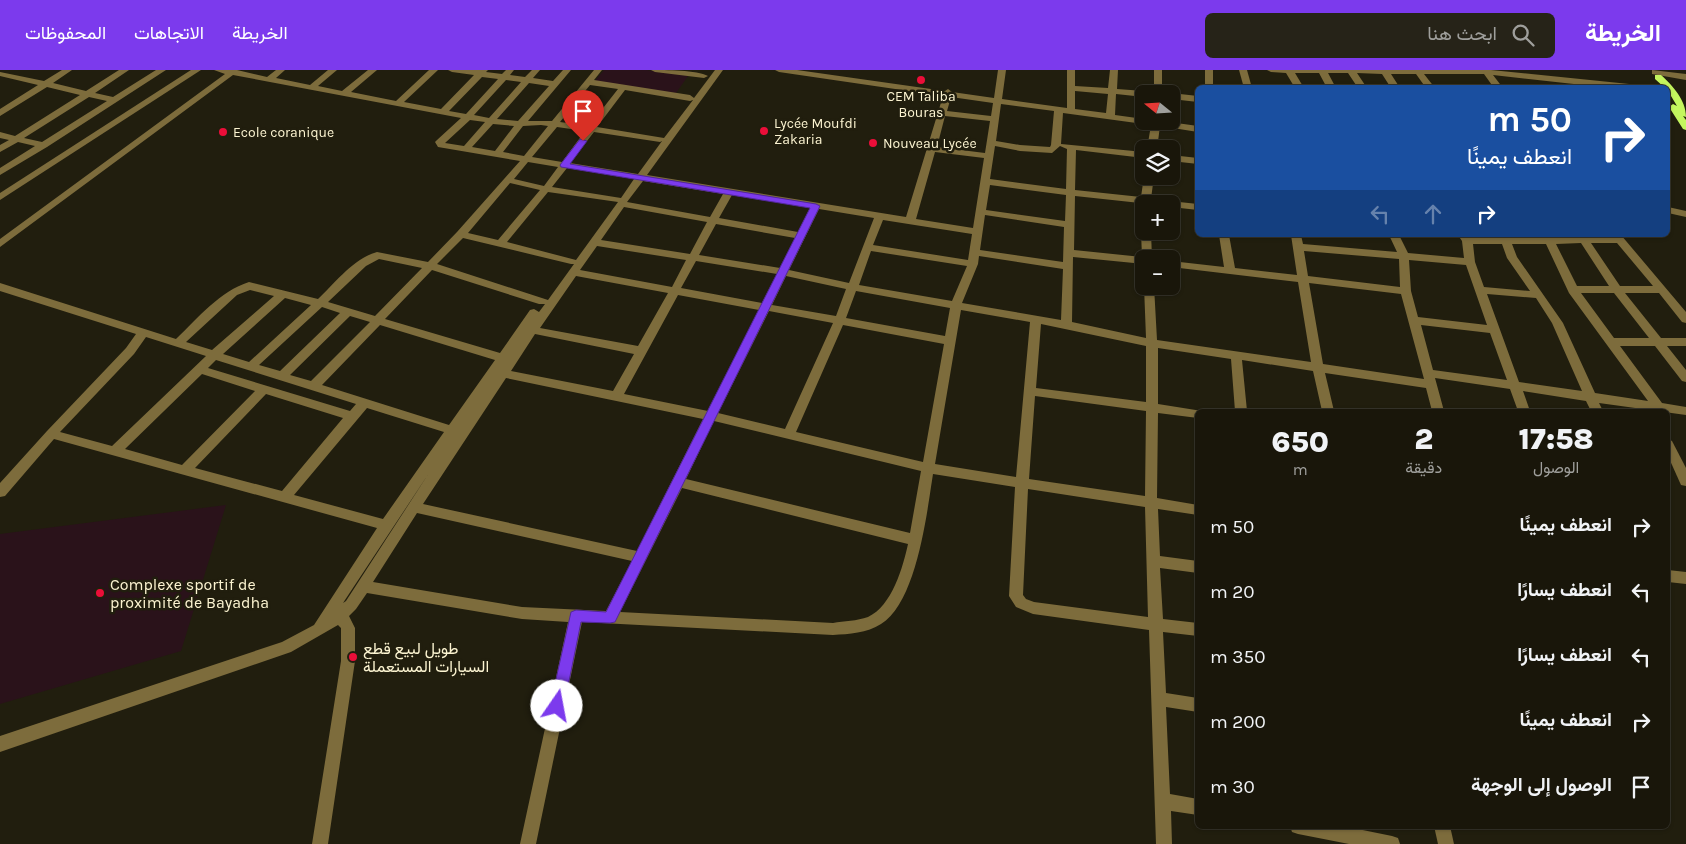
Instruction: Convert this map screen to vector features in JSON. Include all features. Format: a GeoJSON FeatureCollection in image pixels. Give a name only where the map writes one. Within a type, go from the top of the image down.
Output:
{"type":"FeatureCollection","features":[{"type":"Feature","properties":{"kind":"main road"},"geometry":{"type":"LineString","coordinates":[[1656,73],[1663,85]]}},
{"type":"Feature","properties":{"kind":"main road"},"geometry":{"type":"LineString","coordinates":[[1670,95],[1684,109]]}},
{"type":"Feature","properties":{"kind":"main road"},"geometry":{"type":"LineString","coordinates":[[1670,96],[1686,127]]}},
{"type":"Feature","properties":{"kind":"street"},"geometry":{"type":"LineString","coordinates":[[0,113],[68,70]]}},
{"type":"Feature","properties":{"kind":"street"},"geometry":{"type":"LineString","coordinates":[[0,149],[125,70]]}},
{"type":"Feature","properties":{"kind":"street"},"geometry":{"type":"LineString","coordinates":[[0,197],[102,119],[114,100],[162,70]]}},
{"type":"Feature","properties":{"kind":"street"},"geometry":{"type":"LineString","coordinates":[[0,172],[44,145],[102,119],[196,70]]}},
{"type":"Feature","properties":{"kind":"street"},"geometry":{"type":"LineString","coordinates":[[218,70],[492,120],[520,124],[541,122],[660,139]]}},
{"type":"Feature","properties":{"kind":"street"},"geometry":{"type":"LineString","coordinates":[[268,80],[281,70]]}},
{"type":"Feature","properties":{"kind":"street"},"geometry":{"type":"LineString","coordinates":[[312,87],[333,70]]}},
{"type":"Feature","properties":{"kind":"street"},"geometry":{"type":"LineString","coordinates":[[343,94],[372,70]]}},
{"type":"Feature","properties":{"kind":"street"},"geometry":{"type":"LineString","coordinates":[[397,104],[434,70]]}},
{"type":"Feature","properties":{"kind":"street"},"geometry":{"type":"LineString","coordinates":[[452,70],[482,72],[503,78],[555,84]]}},
{"type":"Feature","properties":{"kind":"street"},"geometry":{"type":"LineString","coordinates":[[510,70],[469,116],[440,144],[525,160],[977,232]]}},
{"type":"Feature","properties":{"kind":"street"},"geometry":{"type":"LineString","coordinates":[[465,150],[536,70]]}},
{"type":"Feature","properties":{"kind":"street"},"geometry":{"type":"LineString","coordinates":[[497,154],[520,124],[567,70]]}},
{"type":"Feature","properties":{"kind":"street"},"geometry":{"type":"LineString","coordinates":[[313,387],[461,234],[525,160],[598,70]]}},
{"type":"Feature","properties":{"kind":"street"},"geometry":{"type":"LineString","coordinates":[[636,177],[706,73],[655,70]]}},
{"type":"Feature","properties":{"kind":"street"},"geometry":{"type":"LineString","coordinates":[[334,615],[387,525],[498,372],[533,330],[572,267],[636,177],[719,70]]}},
{"type":"Feature","properties":{"kind":"street"},"geometry":{"type":"LineString","coordinates":[[779,70],[948,92],[1135,120]]}},
{"type":"Feature","properties":{"kind":"street"},"geometry":{"type":"LineString","coordinates":[[363,586],[522,613],[833,629],[858,626],[880,616],[894,598],[905,574],[916,540],[956,305],[974,258],[991,149],[996,99],[1002,70]]}},
{"type":"Feature","properties":{"kind":"street"},"geometry":{"type":"LineString","coordinates":[[1070,70],[1072,88],[1071,110]]}},
{"type":"Feature","properties":{"kind":"street"},"geometry":{"type":"LineString","coordinates":[[1110,117],[1114,70]]}},
{"type":"Feature","properties":{"kind":"street"},"geometry":{"type":"LineString","coordinates":[[1158,70],[1158,85]]}},
{"type":"Feature","properties":{"kind":"street"},"geometry":{"type":"LineString","coordinates":[[1209,70],[1209,85]]}},
{"type":"Feature","properties":{"kind":"street"},"geometry":{"type":"LineString","coordinates":[[1243,70],[1247,85]]}},
{"type":"Feature","properties":{"kind":"street"},"geometry":{"type":"LineString","coordinates":[[1271,70],[1489,71],[1613,85]]}},
{"type":"Feature","properties":{"kind":"street"},"geometry":{"type":"LineString","coordinates":[[1417,70],[1429,85]]}},
{"type":"Feature","properties":{"kind":"street"},"geometry":{"type":"LineString","coordinates":[[1557,70],[1562,79]]}},
{"type":"Feature","properties":{"kind":"street"},"geometry":{"type":"LineString","coordinates":[[1290,71],[1298,85]]}},
{"type":"Feature","properties":{"kind":"street"},"geometry":{"type":"LineString","coordinates":[[1322,71],[1330,85]]}},
{"type":"Feature","properties":{"kind":"street"},"geometry":{"type":"LineString","coordinates":[[1351,71],[1361,85]]}},
{"type":"Feature","properties":{"kind":"street"},"geometry":{"type":"LineString","coordinates":[[1384,71],[1394,85]]}},
{"type":"Feature","properties":{"kind":"street"},"geometry":{"type":"LineString","coordinates":[[1489,71],[1498,85]]}},
{"type":"Feature","properties":{"kind":"street"},"geometry":{"type":"LineString","coordinates":[[0,244],[234,72]]}},
{"type":"Feature","properties":{"kind":"street"},"geometry":{"type":"LineString","coordinates":[[443,112],[482,72]]}},
{"type":"Feature","properties":{"kind":"street"},"geometry":{"type":"LineString","coordinates":[[1656,73],[1686,77]]}},
{"type":"Feature","properties":{"kind":"street"},"geometry":{"type":"LineString","coordinates":[[4,74],[43,85],[114,100]]}},
{"type":"Feature","properties":{"kind":"street"},"geometry":{"type":"LineString","coordinates":[[588,82],[622,89],[690,98]]}},
{"type":"Feature","properties":{"kind":"street"},"geometry":{"type":"LineString","coordinates":[[1072,88],[1135,93]]}},
{"type":"Feature","properties":{"kind":"street"},"geometry":{"type":"LineString","coordinates":[[501,243],[622,89]]}},
{"type":"Feature","properties":{"kind":"street"},"geometry":{"type":"LineString","coordinates":[[910,222],[948,92]]}},
{"type":"Feature","properties":{"kind":"street"},"geometry":{"type":"LineString","coordinates":[[1180,97],[1195,99]]}},
{"type":"Feature","properties":{"kind":"street"},"geometry":{"type":"LineString","coordinates":[[932,149],[1052,150],[1056,145],[1059,108]]}},
{"type":"Feature","properties":{"kind":"street"},"geometry":{"type":"LineString","coordinates":[[942,113],[994,119]]}},
{"type":"Feature","properties":{"kind":"street"},"geometry":{"type":"LineString","coordinates":[[1180,126],[1195,128]]}},
{"type":"Feature","properties":{"kind":"street"},"geometry":{"type":"LineString","coordinates":[[0,135],[44,145]]}},
{"type":"Feature","properties":{"kind":"street"},"geometry":{"type":"LineString","coordinates":[[1056,145],[1135,154]]}},
{"type":"Feature","properties":{"kind":"street"},"geometry":{"type":"LineString","coordinates":[[1066,325],[1072,148]]}},
{"type":"Feature","properties":{"kind":"street"},"geometry":{"type":"LineString","coordinates":[[1180,159],[1195,161]]}},
{"type":"Feature","properties":{"kind":"street"},"geometry":{"type":"LineString","coordinates":[[508,180],[714,221],[801,236]]}},
{"type":"Feature","properties":{"kind":"street"},"geometry":{"type":"LineString","coordinates":[[985,181],[1135,201]]}},
{"type":"Feature","properties":{"kind":"street"},"geometry":{"type":"LineString","coordinates":[[616,397],[730,192]]}},
{"type":"Feature","properties":{"kind":"street"},"geometry":{"type":"LineString","coordinates":[[498,372],[503,358],[543,301],[594,242],[619,201]]}},
{"type":"Feature","properties":{"kind":"street"},"geometry":{"type":"LineString","coordinates":[[1180,205],[1195,207]]}},
{"type":"Feature","properties":{"kind":"street"},"geometry":{"type":"LineString","coordinates":[[610,618],[710,416],[785,272],[816,206]]}},
{"type":"Feature","properties":{"kind":"street"},"geometry":{"type":"LineString","coordinates":[[1670,210],[1686,209]]}},
{"type":"Feature","properties":{"kind":"street"},"geometry":{"type":"LineString","coordinates":[[1670,210],[1686,214]]}},
{"type":"Feature","properties":{"kind":"street"},"geometry":{"type":"LineString","coordinates":[[982,212],[1070,225]]}},
{"type":"Feature","properties":{"kind":"street"},"geometry":{"type":"LineString","coordinates":[[788,435],[839,322],[879,217]]}},
{"type":"Feature","properties":{"kind":"street"},"geometry":{"type":"LineString","coordinates":[[461,234],[501,243],[572,267],[675,291],[950,341]]}},
{"type":"Feature","properties":{"kind":"street"},"geometry":{"type":"LineString","coordinates":[[1224,237],[1230,271]]}},
{"type":"Feature","properties":{"kind":"street"},"geometry":{"type":"LineString","coordinates":[[1296,237],[1302,280],[1328,409]]}},
{"type":"Feature","properties":{"kind":"street"},"geometry":{"type":"LineString","coordinates":[[1395,237],[1404,256],[1406,290],[1437,409]]}},
{"type":"Feature","properties":{"kind":"street"},"geometry":{"type":"LineString","coordinates":[[1523,409],[1470,262],[1465,238],[1618,237],[1686,319]]}},
{"type":"Feature","properties":{"kind":"street"},"geometry":{"type":"LineString","coordinates":[[1506,238],[1512,258],[1540,295],[1557,323],[1597,409]]}},
{"type":"Feature","properties":{"kind":"street"},"geometry":{"type":"LineString","coordinates":[[1547,238],[1573,290],[1611,342],[1652,407]]}},
{"type":"Feature","properties":{"kind":"street"},"geometry":{"type":"LineString","coordinates":[[1582,238],[1617,290],[1686,378]]}},
{"type":"Feature","properties":{"kind":"street"},"geometry":{"type":"LineString","coordinates":[[594,242],[785,272],[852,287],[1066,325],[1152,343],[1318,368],[1516,386],[1669,409]]}},
{"type":"Feature","properties":{"kind":"street"},"geometry":{"type":"LineString","coordinates":[[867,247],[1068,266]]}},
{"type":"Feature","properties":{"kind":"street"},"geometry":{"type":"LineString","coordinates":[[1298,247],[1470,262]]}},
{"type":"Feature","properties":{"kind":"street"},"geometry":{"type":"LineString","coordinates":[[1069,253],[1135,260]]}},
{"type":"Feature","properties":{"kind":"street"},"geometry":{"type":"LineString","coordinates":[[250,367],[362,264],[377,255],[431,266],[543,301]]}},
{"type":"Feature","properties":{"kind":"street"},"geometry":{"type":"LineString","coordinates":[[1180,265],[1406,290]]}},
{"type":"Feature","properties":{"kind":"street"},"geometry":{"type":"LineString","coordinates":[[178,343],[232,292],[240,288],[256,287],[320,302],[503,358]]}},
{"type":"Feature","properties":{"kind":"street"},"geometry":{"type":"LineString","coordinates":[[0,288],[456,432]]}},
{"type":"Feature","properties":{"kind":"street"},"geometry":{"type":"LineString","coordinates":[[1480,290],[1540,295]]}},
{"type":"Feature","properties":{"kind":"street"},"geometry":{"type":"LineString","coordinates":[[1573,290],[1662,290]]}},
{"type":"Feature","properties":{"kind":"street"},"geometry":{"type":"LineString","coordinates":[[115,451],[199,369],[284,293]]}},
{"type":"Feature","properties":{"kind":"street"},"geometry":{"type":"LineString","coordinates":[[1149,295],[1152,343],[1151,502],[1164,844]]}},
{"type":"Feature","properties":{"kind":"street"},"geometry":{"type":"LineString","coordinates":[[282,377],[349,311]]}},
{"type":"Feature","properties":{"kind":"street"},"geometry":{"type":"LineString","coordinates":[[1036,320],[1022,484],[1016,596],[1021,603],[1033,608],[1195,630]]}},
{"type":"Feature","properties":{"kind":"street"},"geometry":{"type":"LineString","coordinates":[[1413,320],[1496,330]]}},
{"type":"Feature","properties":{"kind":"street"},"geometry":{"type":"LineString","coordinates":[[533,330],[641,351]]}},
{"type":"Feature","properties":{"kind":"street"},"geometry":{"type":"LineString","coordinates":[[0,492],[51,434],[130,351],[144,333]]}},
{"type":"Feature","properties":{"kind":"street"},"geometry":{"type":"LineString","coordinates":[[1611,342],[1686,342]]}},
{"type":"Feature","properties":{"kind":"street"},"geometry":{"type":"LineString","coordinates":[[1236,356],[1241,409]]}},
{"type":"Feature","properties":{"kind":"street"},"geometry":{"type":"LineString","coordinates":[[199,369],[352,416]]}},
{"type":"Feature","properties":{"kind":"street"},"geometry":{"type":"LineString","coordinates":[[498,372],[710,416],[928,468],[1195,509]]}},
{"type":"Feature","properties":{"kind":"street"},"geometry":{"type":"LineString","coordinates":[[289,397],[301,383]]}},
{"type":"Feature","properties":{"kind":"street"},"geometry":{"type":"LineString","coordinates":[[185,470],[264,389]]}},
{"type":"Feature","properties":{"kind":"street"},"geometry":{"type":"LineString","coordinates":[[1030,391],[1195,414]]}},
{"type":"Feature","properties":{"kind":"street"},"geometry":{"type":"LineString","coordinates":[[284,498],[364,403]]}},
{"type":"Feature","properties":{"kind":"street"},"geometry":{"type":"LineString","coordinates":[[1670,409],[1686,411]]}},
{"type":"Feature","properties":{"kind":"street"},"geometry":{"type":"LineString","coordinates":[[0,744],[268,653],[315,633],[334,615],[351,605],[414,507],[456,432]]}},
{"type":"Feature","properties":{"kind":"street"},"geometry":{"type":"LineString","coordinates":[[51,434],[387,525]]}},
{"type":"Feature","properties":{"kind":"street"},"geometry":{"type":"LineString","coordinates":[[1670,448],[1686,480]]}},
{"type":"Feature","properties":{"kind":"street"},"geometry":{"type":"LineString","coordinates":[[678,482],[916,540]]}},
{"type":"Feature","properties":{"kind":"street"},"geometry":{"type":"LineString","coordinates":[[414,507],[640,557]]}},
{"type":"Feature","properties":{"kind":"street"},"geometry":{"type":"LineString","coordinates":[[1154,561],[1195,566]]}},
{"type":"Feature","properties":{"kind":"street"},"geometry":{"type":"LineString","coordinates":[[1670,575],[1686,578]]}},
{"type":"Feature","properties":{"kind":"street"},"geometry":{"type":"LineString","coordinates":[[320,844],[348,660],[348,628],[345,621],[334,615]]}},
{"type":"Feature","properties":{"kind":"street"},"geometry":{"type":"LineString","coordinates":[[528,844],[576,616]]}},
{"type":"Feature","properties":{"kind":"street"},"geometry":{"type":"LineString","coordinates":[[1158,699],[1195,705]]}},
{"type":"Feature","properties":{"kind":"street"},"geometry":{"type":"LineString","coordinates":[[1162,801],[1195,806]]}},
{"type":"Feature","properties":{"kind":"street"},"geometry":{"type":"LineString","coordinates":[[1314,829],[1392,844]]}},
{"type":"Feature","properties":{"kind":"street"},"geometry":{"type":"LineString","coordinates":[[1443,829],[1446,844]]}},
{"type":"Feature","properties":{"kind":"shaded area"},"geometry":{"type":"Polygon","coordinates":[[[604,70],[646,70],[688,76],[676,93],[594,82],[604,70]]]}},
{"type":"Feature","properties":{"kind":"shaded area","name":"Complexe sportif de proximité de Bayadha"},"geometry":{"type":"Polygon","coordinates":[[[226,505],[181,651],[0,704],[0,534],[226,505]]]}},
{"type":"Feature","properties":{"kind":"place","name":"CEM Taliba Bouras"},"geometry":{"type":"Point","coordinates":[921,80]}},
{"type":"Feature","properties":{"kind":"place","name":"Lycée Moufdi Zakaria"},"geometry":{"type":"Point","coordinates":[764,131]}},
{"type":"Feature","properties":{"kind":"place","name":"Ecole coranique"},"geometry":{"type":"Point","coordinates":[223,132]}},
{"type":"Feature","properties":{"kind":"place","name":"Nouveau Lycée"},"geometry":{"type":"Point","coordinates":[873,143]}},
{"type":"Feature","properties":{"kind":"place","name":"Complexe sportif de proximité de Bayadha"},"geometry":{"type":"Point","coordinates":[100,593]}},
{"type":"Feature","properties":{"kind":"place","name":"طويل لبيع قطع السيارات المستعملة"},"geometry":{"type":"Point","coordinates":[353,657]}},
{"type":"Feature","properties":{"kind":"route"},"geometry":{"type":"LineString","coordinates":[[557,706],[576,616],[610,618],[710,416],[785,272],[816,206],[564,165],[583,141]]}}]}
